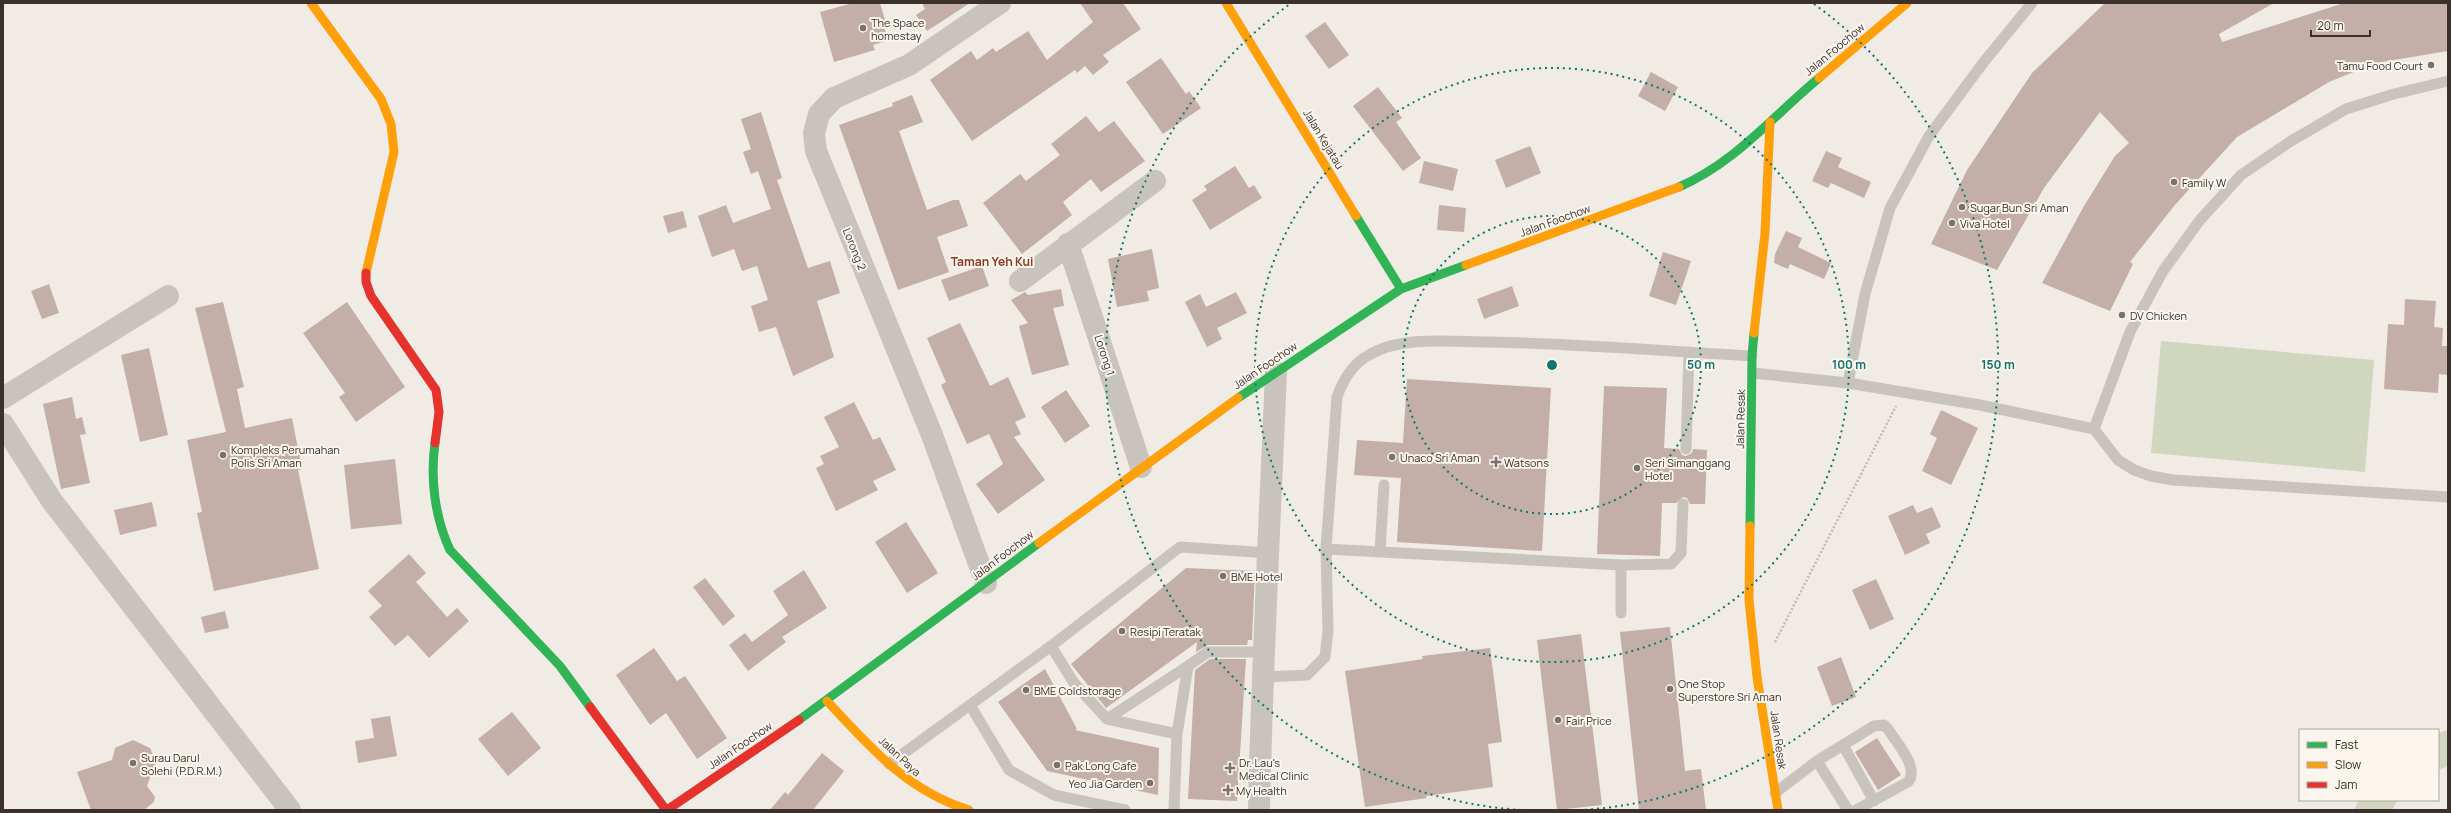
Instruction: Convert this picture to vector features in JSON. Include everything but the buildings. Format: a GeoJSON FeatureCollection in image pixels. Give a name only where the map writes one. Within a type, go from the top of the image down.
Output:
{"type":"FeatureCollection","features":[{"type":"Feature","properties":{"kind":"street"},"geometry":{"type":"LineString","coordinates":[[311,3],[381,99],[390,115],[394,133],[394,152],[366,267],[366,282],[371,296],[422,369],[432,378],[438,389],[440,402],[432,463],[443,538],[450,550],[560,666],[666,810]]}},
{"type":"Feature","properties":{"kind":"street","name":"Lorong 2"},"geometry":{"type":"LineString","coordinates":[[986,583],[932,436],[816,151],[814,133],[819,114],[834,98],[909,65],[1000,3]]}},
{"type":"Feature","properties":{"kind":"street","name":"Jalan Kejatau"},"geometry":{"type":"LineString","coordinates":[[1226,3],[1401,289]]}},
{"type":"Feature","properties":{"kind":"street","name":"Jalan Foochow"},"geometry":{"type":"LineString","coordinates":[[666,810],[827,701],[1141,467],[1276,372],[1401,289],[1654,196],[1701,177],[1733,156],[1907,3]]}},
{"type":"Feature","properties":{"kind":"street","name":"Jalan Resak"},"geometry":{"type":"LineString","coordinates":[[1770,122],[1765,234],[1752,356],[1749,600],[1757,677],[1778,810]]}},
{"type":"Feature","properties":{"kind":"street"},"geometry":{"type":"LineString","coordinates":[[1020,280],[1155,181]]}},
{"type":"Feature","properties":{"kind":"street","name":"Lorong 1"},"geometry":{"type":"LineString","coordinates":[[1068,244],[1141,467]]}},
{"type":"Feature","properties":{"kind":"street"},"geometry":{"type":"LineString","coordinates":[[3,398],[168,296]]}},
{"type":"Feature","properties":{"kind":"street"},"geometry":{"type":"LineString","coordinates":[[1259,810],[1263,652],[1269,553],[1276,372]]}},
{"type":"Feature","properties":{"kind":"street"},"geometry":{"type":"LineString","coordinates":[[3,424],[52,501],[290,810]]}},
{"type":"Feature","properties":{"kind":"street","name":"Jalan Paya"},"geometry":{"type":"LineString","coordinates":[[827,701],[902,778],[927,795],[953,806],[969,810]]}},
{"type":"Feature","properties":{"kind":"lane"},"geometry":{"type":"LineString","coordinates":[[1848,384],[1864,294],[1890,208],[1929,136],[1982,63],[2032,3]]}},
{"type":"Feature","properties":{"kind":"lane"},"geometry":{"type":"LineString","coordinates":[[2094,429],[2130,332],[2163,271],[2200,220],[2241,175],[2291,141],[2346,109],[2394,94],[2448,81]]}},
{"type":"Feature","properties":{"kind":"lane"},"geometry":{"type":"LineString","coordinates":[[1262,678],[1306,675],[1325,657],[1328,631],[1326,549],[1337,397],[1343,379],[1369,354],[1402,344],[1431,341],[1553,344],[1752,356]]}},
{"type":"Feature","properties":{"kind":"lane"},"geometry":{"type":"LineString","coordinates":[[1686,449],[1689,352]]}},
{"type":"Feature","properties":{"kind":"lane"},"geometry":{"type":"LineString","coordinates":[[1752,373],[1848,384],[1980,405],[2094,429],[2118,460],[2134,470],[2151,476],[2173,480],[2448,497]]}},
{"type":"Feature","properties":{"kind":"lane"},"geometry":{"type":"LineString","coordinates":[[1380,552],[1384,485]]}},
{"type":"Feature","properties":{"kind":"lane"},"geometry":{"type":"LineString","coordinates":[[1326,549],[1621,565],[1671,564],[1681,553],[1683,504]]}},
{"type":"Feature","properties":{"kind":"lane"},"geometry":{"type":"LineString","coordinates":[[889,764],[1051,646],[1180,547],[1269,553]]}},
{"type":"Feature","properties":{"kind":"lane"},"geometry":{"type":"LineString","coordinates":[[1621,565],[1621,613]]}},
{"type":"Feature","properties":{"kind":"lane"},"geometry":{"type":"LineString","coordinates":[[1051,646],[1074,683],[1107,719],[1178,734]]}},
{"type":"Feature","properties":{"kind":"lane"},"geometry":{"type":"LineString","coordinates":[[1107,719],[1208,652],[1263,652]]}},
{"type":"Feature","properties":{"kind":"lane"},"geometry":{"type":"LineString","coordinates":[[1174,810],[1178,734],[1188,666]]}},
{"type":"Feature","properties":{"kind":"lane"},"geometry":{"type":"LineString","coordinates":[[970,705],[1009,770],[1054,795],[1125,810]]}},
{"type":"Feature","properties":{"kind":"lane"},"geometry":{"type":"LineString","coordinates":[[1775,793],[1817,761],[1874,726],[1884,725],[1912,768],[1912,778],[1908,782],[1856,810]]}},
{"type":"Feature","properties":{"kind":"lane"},"geometry":{"type":"LineString","coordinates":[[1843,745],[1874,801]]}},
{"type":"Feature","properties":{"kind":"lane"},"geometry":{"type":"LineString","coordinates":[[1817,761],[1848,810]]}},
{"type":"Feature","properties":{"kind":"path"},"geometry":{"type":"LineString","coordinates":[[1772,649],[1902,393]]}},
{"type":"Feature","properties":{"kind":"green space"},"geometry":{"type":"Polygon","coordinates":[[[2161,341],[2374,360],[2365,472],[2151,453],[2161,341]]]}},
{"type":"Feature","properties":{"kind":"green space"},"geometry":{"type":"Polygon","coordinates":[[[2448,730],[2448,766],[2439,770],[2439,733],[2448,730]]]}},
{"type":"Feature","properties":{"kind":"green space"},"geometry":{"type":"Polygon","coordinates":[[[2358,801],[2397,801],[2392,810],[2354,810],[2358,801]]]}},
{"type":"Feature","properties":{"kind":"traffic: fast"},"geometry":{"type":"LineString","coordinates":[[1679,187],[1699,177],[1736,152],[1819,78]]}},
{"type":"Feature","properties":{"kind":"traffic: fast"},"geometry":{"type":"LineString","coordinates":[[1356,216],[1401,289]]}},
{"type":"Feature","properties":{"kind":"traffic: fast"},"geometry":{"type":"LineString","coordinates":[[1238,398],[1401,289],[1466,265]]}},
{"type":"Feature","properties":{"kind":"traffic: fast"},"geometry":{"type":"LineString","coordinates":[[1750,526],[1752,356],[1754,333]]}},
{"type":"Feature","properties":{"kind":"traffic: fast"},"geometry":{"type":"LineString","coordinates":[[435,443],[433,470],[435,498],[437,512],[450,550],[560,666],[590,707]]}},
{"type":"Feature","properties":{"kind":"traffic: fast"},"geometry":{"type":"LineString","coordinates":[[799,720],[1039,543]]}},
{"type":"Feature","properties":{"kind":"traffic: slow"},"geometry":{"type":"LineString","coordinates":[[311,3],[381,99],[391,124],[394,152],[366,273]]}},
{"type":"Feature","properties":{"kind":"traffic: slow"},"geometry":{"type":"LineString","coordinates":[[1226,3],[1356,216]]}},
{"type":"Feature","properties":{"kind":"traffic: slow"},"geometry":{"type":"LineString","coordinates":[[1819,78],[1907,3]]}},
{"type":"Feature","properties":{"kind":"traffic: slow"},"geometry":{"type":"LineString","coordinates":[[1754,333],[1765,233],[1770,122]]}},
{"type":"Feature","properties":{"kind":"traffic: slow"},"geometry":{"type":"LineString","coordinates":[[1466,265],[1679,187]]}},
{"type":"Feature","properties":{"kind":"traffic: slow"},"geometry":{"type":"LineString","coordinates":[[1039,543],[1238,398]]}},
{"type":"Feature","properties":{"kind":"traffic: slow"},"geometry":{"type":"LineString","coordinates":[[1750,526],[1749,600],[1757,677],[1778,810]]}},
{"type":"Feature","properties":{"kind":"traffic: slow"},"geometry":{"type":"LineString","coordinates":[[827,701],[891,766],[926,791],[947,802],[969,810]]}},
{"type":"Feature","properties":{"kind":"traffic: jam"},"geometry":{"type":"LineString","coordinates":[[366,273],[366,282],[371,296],[436,390],[439,412],[435,443]]}},
{"type":"Feature","properties":{"kind":"traffic: jam"},"geometry":{"type":"LineString","coordinates":[[590,707],[666,810]]}},
{"type":"Feature","properties":{"kind":"traffic: jam"},"geometry":{"type":"LineString","coordinates":[[667,810],[799,720]]}},
{"type":"Feature","properties":{"kind":"place","name":"The Space homestay"},"geometry":{"type":"Point","coordinates":[863,28]}},
{"type":"Feature","properties":{"kind":"place","name":"Tamu Food Court"},"geometry":{"type":"Point","coordinates":[2431,65]}},
{"type":"Feature","properties":{"kind":"place","name":"Family W"},"geometry":{"type":"Point","coordinates":[2174,182]}},
{"type":"Feature","properties":{"kind":"place","name":"Sugar Bun Sri Aman"},"geometry":{"type":"Point","coordinates":[1962,207]}},
{"type":"Feature","properties":{"kind":"place","name":"Viva Hotel"},"geometry":{"type":"Point","coordinates":[1952,223]}},
{"type":"Feature","properties":{"kind":"place","name":"DV Chicken"},"geometry":{"type":"Point","coordinates":[2122,315]}},
{"type":"Feature","properties":{"kind":"place","name":"Kompleks Perumahan Polis Sri Aman"},"geometry":{"type":"Point","coordinates":[223,455]}},
{"type":"Feature","properties":{"kind":"place","name":"Unaco Sri Aman"},"geometry":{"type":"Point","coordinates":[1392,457]}},
{"type":"Feature","properties":{"kind":"place","name":"Watsons"},"geometry":{"type":"Point","coordinates":[1496,462]}},
{"type":"Feature","properties":{"kind":"place","name":"Seri Simanggang Hotel"},"geometry":{"type":"Point","coordinates":[1637,468]}},
{"type":"Feature","properties":{"kind":"place","name":"BME Hotel"},"geometry":{"type":"Point","coordinates":[1223,576]}},
{"type":"Feature","properties":{"kind":"place","name":"Resipi Teratak"},"geometry":{"type":"Point","coordinates":[1122,631]}},
{"type":"Feature","properties":{"kind":"place","name":"One Stop Superstore Sri Aman"},"geometry":{"type":"Point","coordinates":[1670,689]}},
{"type":"Feature","properties":{"kind":"place","name":"BME Coldstorage"},"geometry":{"type":"Point","coordinates":[1026,690]}},
{"type":"Feature","properties":{"kind":"place","name":"Fair Price"},"geometry":{"type":"Point","coordinates":[1558,720]}},
{"type":"Feature","properties":{"kind":"place","name":"Surau Darul Solehi (P.D.R.M.)"},"geometry":{"type":"Point","coordinates":[133,763]}},
{"type":"Feature","properties":{"kind":"place","name":"Pak Long Cafe"},"geometry":{"type":"Point","coordinates":[1057,765]}},
{"type":"Feature","properties":{"kind":"place","name":"Dr. Lau's Medical Clinic"},"geometry":{"type":"Point","coordinates":[1230,768]}},
{"type":"Feature","properties":{"kind":"place","name":"Yeo Jia Garden"},"geometry":{"type":"Point","coordinates":[1150,783]}},
{"type":"Feature","properties":{"kind":"place","name":"My Health"},"geometry":{"type":"Point","coordinates":[1228,790]}},
{"type":"Feature","properties":{"kind":"district","name":"Taman Yeh Kui"},"geometry":{"type":"Point","coordinates":[992,261]}}]}
